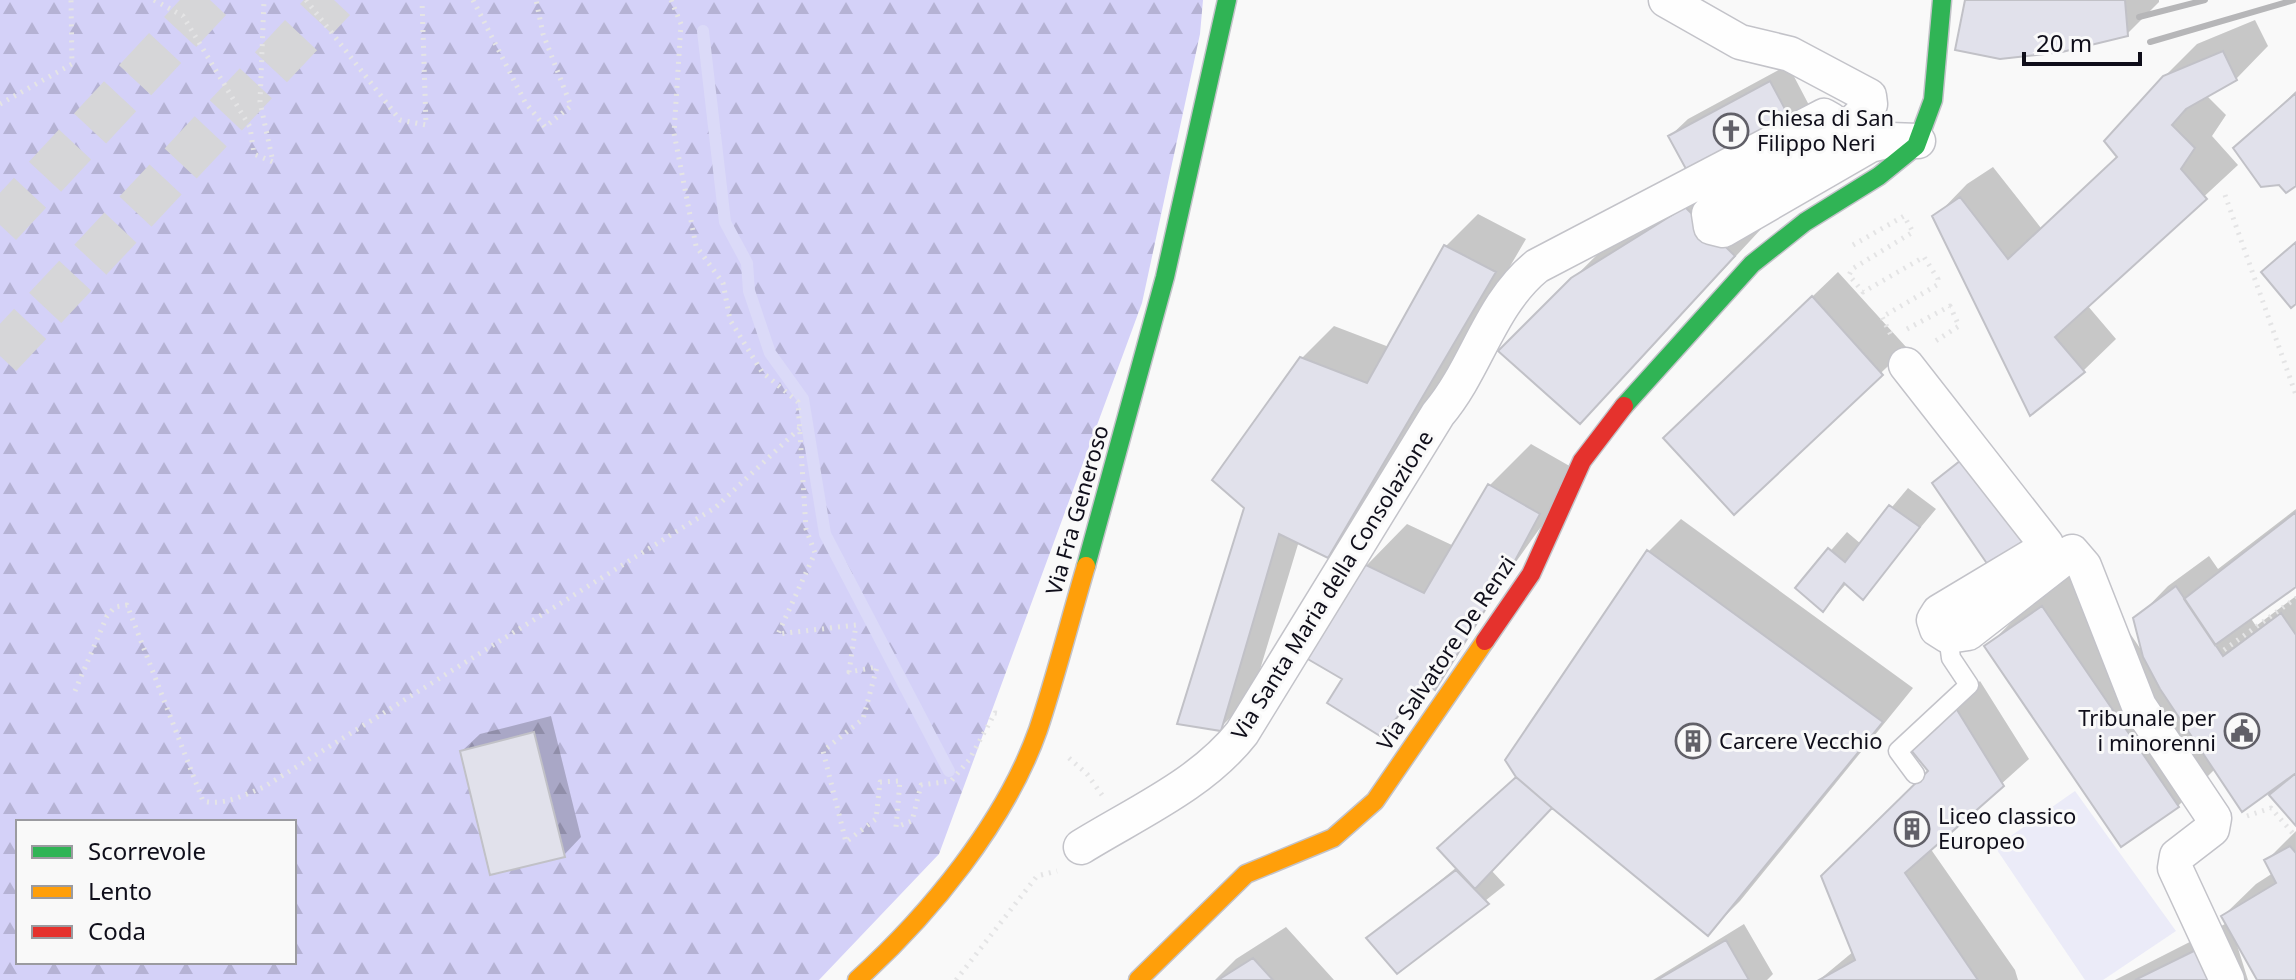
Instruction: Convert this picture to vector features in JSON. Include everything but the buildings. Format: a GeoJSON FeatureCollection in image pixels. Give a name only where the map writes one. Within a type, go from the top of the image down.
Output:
{"type":"FeatureCollection","features":[{"type":"Feature","properties":{"kind":"street","name":"Via Fra Generoso"},"geometry":{"type":"LineString","coordinates":[[857,980],[883,958],[961,867],[1025,759],[1037,732],[1139,383],[1191,180],[1227,0]]}},
{"type":"Feature","properties":{"kind":"street"},"geometry":{"type":"LineString","coordinates":[[1666,0],[1740,42],[1790,54],[1869,96],[1870,104],[1860,117],[1833,131],[1713,210],[1709,214],[1711,227],[1723,230],[1870,145],[1890,140],[1918,141],[1933,100],[1942,0]]}},
{"type":"Feature","properties":{"kind":"street","name":"Via Santa Maria della Consolazione"},"geometry":{"type":"LineString","coordinates":[[1073,858],[1226,753],[1454,395],[1505,298],[1537,266],[1815,119],[1827,117],[1833,131]]}},
{"type":"Feature","properties":{"kind":"street","name":"Via Salvatore De Renzi"},"geometry":{"type":"LineString","coordinates":[[1138,980],[1246,874],[1333,838],[1375,801],[1531,574],[1589,450],[1752,264],[1805,222],[1879,176],[1912,151],[1918,141]]}},
{"type":"Feature","properties":{"kind":"street","name":"Via Santa Maria della Consolazione"},"geometry":{"type":"LineString","coordinates":[[1441,411],[1429,403],[1429,397],[1489,290]]}},
{"type":"Feature","properties":{"kind":"street"},"geometry":{"type":"LineString","coordinates":[[1906,365],[2046,544],[2046,548],[1943,624]]}},
{"type":"Feature","properties":{"kind":"street"},"geometry":{"type":"LineString","coordinates":[[1943,624],[1968,633],[2072,552],[2084,566],[2139,706],[2214,818],[2212,829],[2177,856],[2175,868],[2227,980]]}},
{"type":"Feature","properties":{"kind":"lane"},"geometry":{"type":"LineString","coordinates":[[1915,774],[1898,751],[1969,685],[1951,658],[1943,624]]}},
{"type":"Feature","properties":{"kind":"path"},"geometry":{"type":"LineString","coordinates":[[0,104],[72,64],[71,0]]}},
{"type":"Feature","properties":{"kind":"path"},"geometry":{"type":"LineString","coordinates":[[154,0],[183,16],[250,127],[254,154],[273,162],[260,102],[264,0]]}},
{"type":"Feature","properties":{"kind":"path"},"geometry":{"type":"LineString","coordinates":[[306,0],[400,120],[426,125],[422,0]]}},
{"type":"Feature","properties":{"kind":"path"},"geometry":{"type":"LineString","coordinates":[[473,0],[525,102],[545,127],[571,106],[543,34],[536,0]]}},
{"type":"Feature","properties":{"kind":"path"},"geometry":{"type":"LineString","coordinates":[[671,0],[681,24],[674,133],[696,246],[723,283],[730,320],[762,372],[798,402],[806,529],[815,553],[778,634],[856,625],[849,672],[877,667],[863,719],[823,751],[846,842],[876,819],[880,782],[900,781],[896,827],[912,821],[921,785],[951,781],[969,760],[995,713],[1005,715]]}},
{"type":"Feature","properties":{"kind":"path"},"geometry":{"type":"LineString","coordinates":[[2225,195],[2296,395]]}},
{"type":"Feature","properties":{"kind":"path"},"geometry":{"type":"LineString","coordinates":[[1842,252],[1902,216],[1914,229],[1849,273],[1861,293],[1921,257],[1927,260],[1938,283],[1884,315],[1882,321],[1896,336],[1948,305],[1960,324],[1906,360],[1906,365]]}},
{"type":"Feature","properties":{"kind":"path"},"geometry":{"type":"LineString","coordinates":[[75,691],[107,616],[115,607],[127,605],[203,801],[215,804],[237,798],[264,787],[716,507],[801,427]]}},
{"type":"Feature","properties":{"kind":"path"},"geometry":{"type":"LineString","coordinates":[[2224,650],[2296,598]]}},
{"type":"Feature","properties":{"kind":"path"},"geometry":{"type":"LineString","coordinates":[[2271,808],[2296,837]]}},
{"type":"Feature","properties":{"kind":"path"},"geometry":{"type":"LineString","coordinates":[[956,980],[1037,876],[1073,858]]}},
{"type":"Feature","properties":{"kind":"shaded area"},"geometry":{"type":"Polygon","coordinates":[[[2075,791],[2176,931],[2103,980],[2085,980],[1995,847],[2075,791]]]}},
{"type":"Feature","properties":{"kind":"green space"},"geometry":{"type":"Polygon","coordinates":[[[0,0],[1203,0],[1200,34],[1142,303],[939,854],[819,980],[0,980],[0,0]]]}},
{"type":"Feature","properties":{"kind":"waterway"},"geometry":{"type":"LineString","coordinates":[[703,31],[725,222],[747,263],[749,291],[770,353],[803,399],[825,534],[949,771]]}},
{"type":"Feature","properties":{"kind":"tunnel"},"geometry":{"type":"LineString","coordinates":[[0,225],[210,0]]}},
{"type":"Feature","properties":{"kind":"tunnel"},"geometry":{"type":"LineString","coordinates":[[0,356],[334,0]]}},
{"type":"Feature","properties":{"kind":"railway"},"geometry":{"type":"LineString","coordinates":[[2139,17],[2205,0]]}},
{"type":"Feature","properties":{"kind":"railway"},"geometry":{"type":"LineString","coordinates":[[2150,42],[2294,0]]}},
{"type":"Feature","properties":{"kind":"traffic: fast"},"geometry":{"type":"LineString","coordinates":[[1086,566],[1165,277],[1227,0]]}},
{"type":"Feature","properties":{"kind":"traffic: fast"},"geometry":{"type":"LineString","coordinates":[[1624,406],[1752,264],[1805,222],[1879,176],[1916,146],[1933,100],[1942,0]]}},
{"type":"Feature","properties":{"kind":"traffic: slow"},"geometry":{"type":"LineString","coordinates":[[857,980],[937,897],[962,866],[1006,799],[1038,730],[1086,566]]}},
{"type":"Feature","properties":{"kind":"traffic: slow"},"geometry":{"type":"LineString","coordinates":[[1138,980],[1246,874],[1333,838],[1375,801],[1485,641]]}},
{"type":"Feature","properties":{"kind":"traffic: jam"},"geometry":{"type":"LineString","coordinates":[[1485,641],[1531,574],[1582,461],[1624,406]]}},
{"type":"Feature","properties":{"kind":"place","name":"Chiesa di San Filippo Neri"},"geometry":{"type":"Point","coordinates":[1731,131]}},
{"type":"Feature","properties":{"kind":"place","name":"Tribunale per i minorenni"},"geometry":{"type":"Point","coordinates":[2242,731]}},
{"type":"Feature","properties":{"kind":"place","name":"Carcere Vecchio"},"geometry":{"type":"Point","coordinates":[1693,741]}},
{"type":"Feature","properties":{"kind":"place","name":"Liceo classico Europeo"},"geometry":{"type":"Point","coordinates":[1912,829]}}]}
